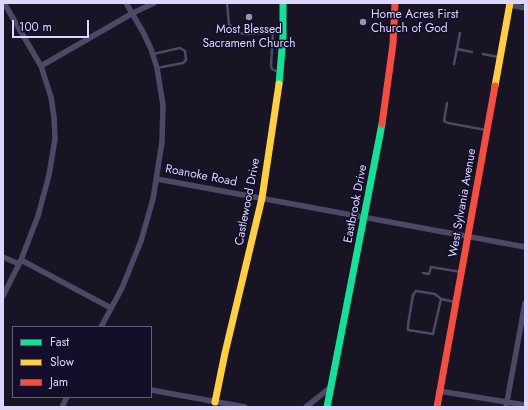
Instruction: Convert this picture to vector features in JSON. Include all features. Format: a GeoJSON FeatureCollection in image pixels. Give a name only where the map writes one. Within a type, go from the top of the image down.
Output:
{"type":"FeatureCollection","features":[{"type":"Feature","properties":{"kind":"street"},"geometry":{"type":"LineString","coordinates":[[3,296],[20,262],[42,202],[54,151],[55,128],[53,107],[47,82],[41,66],[4,3]]}},
{"type":"Feature","properties":{"kind":"street"},"geometry":{"type":"LineString","coordinates":[[102,326],[122,288],[137,251],[150,209],[157,179],[162,142],[162,93],[157,68],[153,54],[143,32],[126,3]]}},
{"type":"Feature","properties":{"kind":"street"},"geometry":{"type":"LineString","coordinates":[[41,66],[133,13],[154,3]]}},
{"type":"Feature","properties":{"kind":"street","name":"Castlewood Drive"},"geometry":{"type":"LineString","coordinates":[[215,402],[225,353],[262,198],[280,73],[283,32],[283,3]]}},
{"type":"Feature","properties":{"kind":"street","name":"Eastbrook Drive"},"geometry":{"type":"LineString","coordinates":[[327,407],[384,115],[393,44],[395,3]]}},
{"type":"Feature","properties":{"kind":"street"},"geometry":{"type":"LineString","coordinates":[[510,4],[525,8]]}},
{"type":"Feature","properties":{"kind":"street","name":"West Sylvania Avenue"},"geometry":{"type":"LineString","coordinates":[[436,407],[510,4]]}},
{"type":"Feature","properties":{"kind":"street","name":"Roanoke Road"},"geometry":{"type":"LineString","coordinates":[[157,179],[525,247]]}},
{"type":"Feature","properties":{"kind":"street"},"geometry":{"type":"LineString","coordinates":[[3,257],[20,262],[111,308]]}},
{"type":"Feature","properties":{"kind":"street"},"geometry":{"type":"LineString","coordinates":[[507,405],[525,303]]}},
{"type":"Feature","properties":{"kind":"street"},"geometry":{"type":"LineString","coordinates":[[306,407],[332,387]]}},
{"type":"Feature","properties":{"kind":"street"},"geometry":{"type":"LineString","coordinates":[[152,390],[245,407]]}},
{"type":"Feature","properties":{"kind":"street"},"geometry":{"type":"LineString","coordinates":[[439,392],[507,405],[525,405]]}},
{"type":"Feature","properties":{"kind":"street"},"geometry":{"type":"LineString","coordinates":[[62,407],[66,398]]}},
{"type":"Feature","properties":{"kind":"lane"},"geometry":{"type":"LineString","coordinates":[[228,3],[229,24],[232,30],[246,34],[283,32]]}},
{"type":"Feature","properties":{"kind":"lane"},"geometry":{"type":"LineString","coordinates":[[273,32],[272,69],[275,72],[280,73]]}},
{"type":"Feature","properties":{"kind":"lane"},"geometry":{"type":"LineString","coordinates":[[454,64],[460,33]]}},
{"type":"Feature","properties":{"kind":"lane"},"geometry":{"type":"LineString","coordinates":[[153,54],[180,48],[186,57],[183,63],[157,68]]}},
{"type":"Feature","properties":{"kind":"lane"},"geometry":{"type":"LineString","coordinates":[[457,49],[472,52]]}},
{"type":"Feature","properties":{"kind":"lane"},"geometry":{"type":"LineString","coordinates":[[483,54],[500,57]]}},
{"type":"Feature","properties":{"kind":"lane"},"geometry":{"type":"LineString","coordinates":[[446,103],[444,121],[487,130]]}},
{"type":"Feature","properties":{"kind":"lane"},"geometry":{"type":"LineString","coordinates":[[423,273],[430,274],[431,267],[461,272]]}},
{"type":"Feature","properties":{"kind":"lane"},"geometry":{"type":"LineString","coordinates":[[441,299],[433,334],[408,330],[414,293],[418,291],[435,294],[441,299],[456,302]]}},
{"type":"Feature","properties":{"kind":"traffic: fast"},"geometry":{"type":"LineString","coordinates":[[279,84],[283,37],[283,3]]}},
{"type":"Feature","properties":{"kind":"traffic: fast"},"geometry":{"type":"LineString","coordinates":[[327,407],[382,124]]}},
{"type":"Feature","properties":{"kind":"traffic: slow"},"geometry":{"type":"LineString","coordinates":[[495,86],[510,3]]}},
{"type":"Feature","properties":{"kind":"traffic: slow"},"geometry":{"type":"LineString","coordinates":[[215,402],[225,353],[262,198],[279,84]]}},
{"type":"Feature","properties":{"kind":"traffic: jam"},"geometry":{"type":"LineString","coordinates":[[382,124],[393,44],[395,3]]}},
{"type":"Feature","properties":{"kind":"traffic: jam"},"geometry":{"type":"LineString","coordinates":[[437,407],[495,86]]}},
{"type":"Feature","properties":{"kind":"place","name":"Most Blessed Sacrament Church"},"geometry":{"type":"Point","coordinates":[249,17]}},
{"type":"Feature","properties":{"kind":"place","name":"Home Acres First Church of God"},"geometry":{"type":"Point","coordinates":[363,22]}}]}
